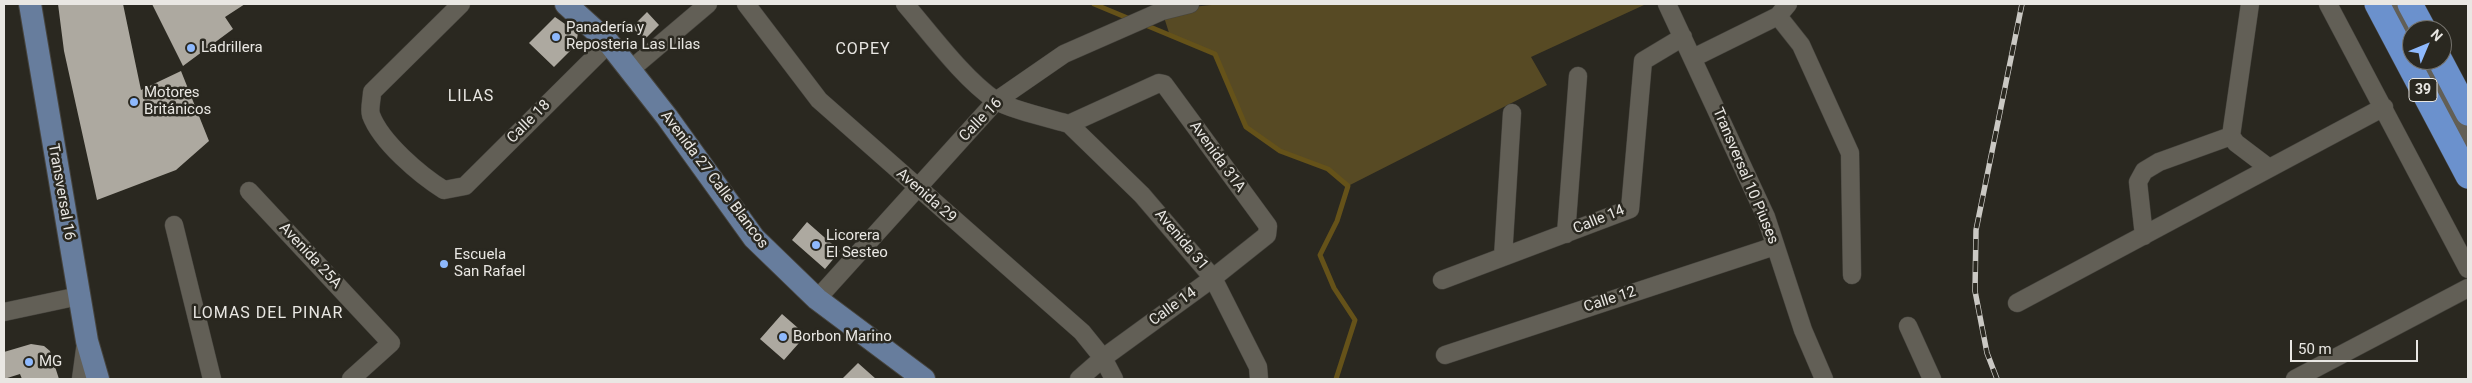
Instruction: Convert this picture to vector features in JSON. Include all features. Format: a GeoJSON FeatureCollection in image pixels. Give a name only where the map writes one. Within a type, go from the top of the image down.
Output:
{"type":"FeatureCollection","features":[{"type":"Feature","properties":{"kind":"highway","name":"39"},"geometry":{"type":"LineString","coordinates":[[2377,4],[2468,176]]}},
{"type":"Feature","properties":{"kind":"highway"},"geometry":{"type":"LineString","coordinates":[[2410,4],[2419,20]]}},
{"type":"Feature","properties":{"kind":"highway","name":"39"},"geometry":{"type":"LineString","coordinates":[[2445,70],[2468,113]]}},
{"type":"Feature","properties":{"kind":"main road","name":"Transversal 16"},"geometry":{"type":"LineString","coordinates":[[30,4],[86,341],[98,379]]}},
{"type":"Feature","properties":{"kind":"main road","name":"Avenida 27 Calle Blancos"},"geometry":{"type":"LineString","coordinates":[[566,4],[609,43],[667,117],[754,238],[817,300],[924,379]]}},
{"type":"Feature","properties":{"kind":"street","name":"Calle 18"},"geometry":{"type":"LineString","coordinates":[[461,4],[372,92],[371,114],[384,136],[425,179],[444,190],[465,186],[609,43]]}},
{"type":"Feature","properties":{"kind":"street"},"geometry":{"type":"LineString","coordinates":[[630,70],[708,4]]}},
{"type":"Feature","properties":{"kind":"street","name":"Avenida 29"},"geometry":{"type":"LineString","coordinates":[[746,4],[819,100],[1082,332],[1103,358],[1114,379]]}},
{"type":"Feature","properties":{"kind":"street"},"geometry":{"type":"LineString","coordinates":[[905,4],[962,70],[996,101],[1069,124]]}},
{"type":"Feature","properties":{"kind":"street","name":"Calle 16"},"geometry":{"type":"LineString","coordinates":[[817,300],[996,101],[1064,54],[1162,11],[1190,4]]}},
{"type":"Feature","properties":{"kind":"street","name":"Transversal 10 Piuses"},"geometry":{"type":"LineString","coordinates":[[1667,4],[1766,217],[1803,330],[1824,379]]}},
{"type":"Feature","properties":{"kind":"street"},"geometry":{"type":"LineString","coordinates":[[2250,4],[2231,136],[2236,144],[2269,168]]}},
{"type":"Feature","properties":{"kind":"street"},"geometry":{"type":"LineString","coordinates":[[2328,4],[2468,269]]}},
{"type":"Feature","properties":{"kind":"street"},"geometry":{"type":"LineString","coordinates":[[2394,4],[2402,20]]}},
{"type":"Feature","properties":{"kind":"street"},"geometry":{"type":"LineString","coordinates":[[1693,58],[1783,10],[1802,45],[1850,153],[1852,275]]}},
{"type":"Feature","properties":{"kind":"street","name":"Calle 14"},"geometry":{"type":"LineString","coordinates":[[1442,280],[1630,210],[1643,61],[1683,37]]}},
{"type":"Feature","properties":{"kind":"street"},"geometry":{"type":"LineString","coordinates":[[2429,70],[2468,144]]}},
{"type":"Feature","properties":{"kind":"street"},"geometry":{"type":"LineString","coordinates":[[1566,234],[1578,76]]}},
{"type":"Feature","properties":{"kind":"street","name":"Avenida 31A"},"geometry":{"type":"LineString","coordinates":[[1069,124],[1159,83],[1164,84],[1267,223],[1267,234]]}},
{"type":"Feature","properties":{"kind":"street"},"geometry":{"type":"LineString","coordinates":[[2017,304],[2384,108]]}},
{"type":"Feature","properties":{"kind":"street"},"geometry":{"type":"LineString","coordinates":[[1503,257],[1512,113]]}},
{"type":"Feature","properties":{"kind":"street","name":"Avenida 31"},"geometry":{"type":"LineString","coordinates":[[1069,124],[1142,194],[1213,278],[1258,367],[1259,379]]}},
{"type":"Feature","properties":{"kind":"street"},"geometry":{"type":"LineString","coordinates":[[2144,236],[2138,182],[2144,171],[2158,162],[2231,136]]}},
{"type":"Feature","properties":{"kind":"street","name":"Avenida 25A"},"geometry":{"type":"LineString","coordinates":[[249,191],[392,343],[351,379]]}},
{"type":"Feature","properties":{"kind":"street"},"geometry":{"type":"LineString","coordinates":[[174,225],[212,379]]}},
{"type":"Feature","properties":{"kind":"street","name":"Calle 14"},"geometry":{"type":"LineString","coordinates":[[1079,379],[1103,358],[1213,278],[1267,234]]}},
{"type":"Feature","properties":{"kind":"street","name":"Calle 12"},"geometry":{"type":"LineString","coordinates":[[1444,355],[1775,246]]}},
{"type":"Feature","properties":{"kind":"street"},"geometry":{"type":"LineString","coordinates":[[2294,379],[2468,288]]}},
{"type":"Feature","properties":{"kind":"street"},"geometry":{"type":"LineString","coordinates":[[4,312],[79,296]]}},
{"type":"Feature","properties":{"kind":"street"},"geometry":{"type":"LineString","coordinates":[[1908,326],[1932,379]]}},
{"type":"Feature","properties":{"kind":"street"},"geometry":{"type":"LineString","coordinates":[[81,379],[86,341]]}},
{"type":"Feature","properties":{"kind":"shaded area"},"geometry":{"type":"Polygon","coordinates":[[[1221,4],[1644,5],[1531,57],[1547,85],[1348,186],[1328,169],[1280,151],[1246,127],[1215,54],[1170,36],[1163,14],[1192,7],[1221,4]]]}},
{"type":"Feature","properties":{"kind":"building","name":"Motores Británicos"},"geometry":{"type":"Polygon","coordinates":[[[58,4],[123,4],[141,90],[181,71],[209,141],[176,170],[97,200],[64,51],[58,4]]]}},
{"type":"Feature","properties":{"kind":"building","name":"Ladrillera"},"geometry":{"type":"Polygon","coordinates":[[[152,4],[245,4],[225,17],[233,29],[183,66],[152,4]]]}},
{"type":"Feature","properties":{"kind":"building"},"geometry":{"type":"Polygon","coordinates":[[[647,12],[659,25],[644,40],[632,27],[647,12]]]}},
{"type":"Feature","properties":{"kind":"building","name":"Panadería y Reposteria Las Lilas"},"geometry":{"type":"Polygon","coordinates":[[[555,17],[578,33],[576,45],[554,67],[529,43],[555,17]]]}},
{"type":"Feature","properties":{"kind":"building","name":"Licorera El Sesteo"},"geometry":{"type":"Polygon","coordinates":[[[807,222],[840,251],[825,269],[792,240],[807,222]]]}},
{"type":"Feature","properties":{"kind":"building","name":"Borbon Marino"},"geometry":{"type":"Polygon","coordinates":[[[782,314],[806,335],[784,360],[760,339],[782,314]]]}},
{"type":"Feature","properties":{"kind":"building","name":"MG"},"geometry":{"type":"Polygon","coordinates":[[[31,344],[44,346],[50,351],[59,379],[22,379],[20,374],[4,379],[4,352],[31,344]]]}},
{"type":"Feature","properties":{"kind":"building"},"geometry":{"type":"Polygon","coordinates":[[[858,363],[876,379],[842,379],[858,363]]]}},
{"type":"Feature","properties":{"kind":"waterway"},"geometry":{"type":"LineString","coordinates":[[1094,4],[1130,19]]}},
{"type":"Feature","properties":{"kind":"waterway"},"geometry":{"type":"LineString","coordinates":[[1143,24],[1215,54],[1246,127],[1280,151],[1328,169],[1348,186],[1337,221],[1320,255],[1334,288],[1355,320],[1336,379]]}},
{"type":"Feature","properties":{"kind":"railway"},"geometry":{"type":"LineString","coordinates":[[1997,379],[1987,353],[1975,291],[1976,230],[2022,4]]}},
{"type":"Feature","properties":{"kind":"place","name":"Panadería y Reposteria Las Lilas"},"geometry":{"type":"Point","coordinates":[556,37]}},
{"type":"Feature","properties":{"kind":"place","name":"Ladrillera"},"geometry":{"type":"Point","coordinates":[191,48]}},
{"type":"Feature","properties":{"kind":"place","name":"Motores Británicos"},"geometry":{"type":"Point","coordinates":[134,102]}},
{"type":"Feature","properties":{"kind":"place","name":"Licorera El Sesteo"},"geometry":{"type":"Point","coordinates":[816,245]}},
{"type":"Feature","properties":{"kind":"place","name":"Escuela San Rafael"},"geometry":{"type":"Point","coordinates":[444,264]}},
{"type":"Feature","properties":{"kind":"place","name":"Borbon Marino"},"geometry":{"type":"Point","coordinates":[783,337]}},
{"type":"Feature","properties":{"kind":"place","name":"MG"},"geometry":{"type":"Point","coordinates":[29,362]}},
{"type":"Feature","properties":{"kind":"district","name":"COPEY"},"geometry":{"type":"Point","coordinates":[863,50]}},
{"type":"Feature","properties":{"kind":"district","name":"LILAS"},"geometry":{"type":"Point","coordinates":[471,97]}},
{"type":"Feature","properties":{"kind":"district","name":"LOMAS DEL PINAR"},"geometry":{"type":"Point","coordinates":[268,314]}}]}
